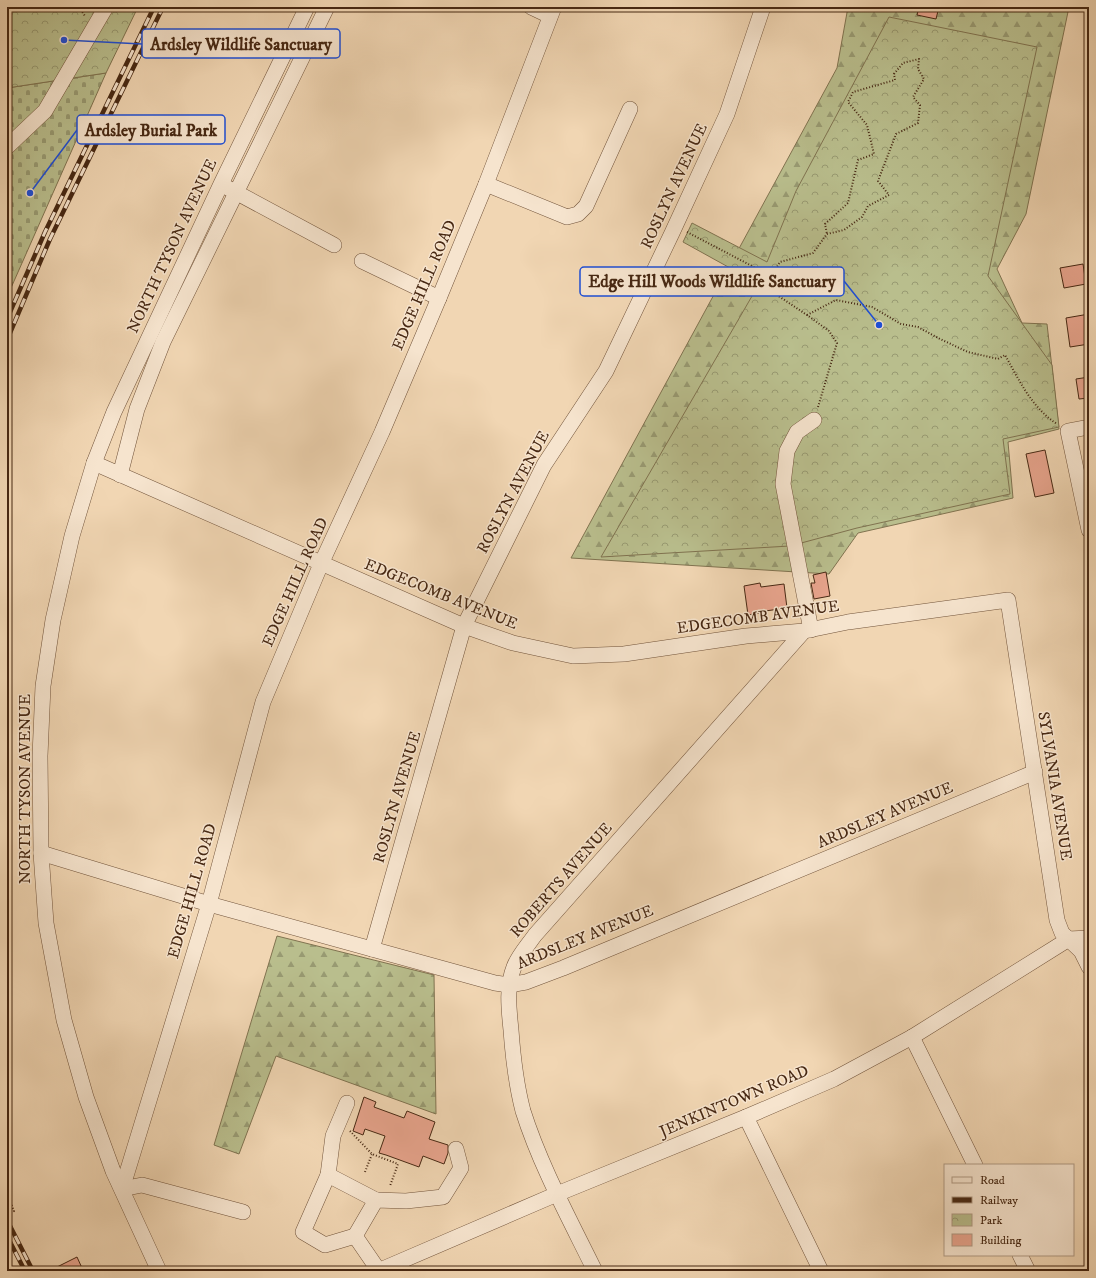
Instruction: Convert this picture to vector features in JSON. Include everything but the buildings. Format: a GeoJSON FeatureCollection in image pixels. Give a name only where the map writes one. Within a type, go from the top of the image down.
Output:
{"type":"FeatureCollection","features":[{"type":"Feature","properties":{"kind":"street"},"geometry":{"type":"LineString","coordinates":[[7,147],[45,112],[106,7]]}},
{"type":"Feature","properties":{"kind":"street","name":"NORTH TYSON AVENUE"},"geometry":{"type":"LineString","coordinates":[[159,1271],[113,1171],[86,1097],[64,1020],[46,923],[40,853],[40,756],[44,686],[53,620],[72,536],[94,463],[114,412],[143,349],[307,7]]}},
{"type":"Feature","properties":{"kind":"street","name":"NORTH TYSON AVENUE"},"geometry":{"type":"LineString","coordinates":[[120,475],[137,409],[163,342],[327,7]]}},
{"type":"Feature","properties":{"kind":"street"},"geometry":{"type":"LineString","coordinates":[[531,7],[552,11]]}},
{"type":"Feature","properties":{"kind":"street","name":"ROSLYN AVENUE"},"geometry":{"type":"LineString","coordinates":[[372,949],[464,626],[544,465],[610,364],[727,114],[763,7]]}},
{"type":"Feature","properties":{"kind":"street","name":"EDGE HILL ROAD"},"geometry":{"type":"LineString","coordinates":[[122,1189],[208,904],[262,702],[321,564],[382,432],[439,298],[486,184],[552,11]]}},
{"type":"Feature","properties":{"kind":"street"},"geometry":{"type":"LineString","coordinates":[[486,184],[566,217],[578,214],[586,206],[630,109]]}},
{"type":"Feature","properties":{"kind":"street"},"geometry":{"type":"LineString","coordinates":[[221,184],[334,245]]}},
{"type":"Feature","properties":{"kind":"street"},"geometry":{"type":"LineString","coordinates":[[362,261],[439,298]]}},
{"type":"Feature","properties":{"kind":"street","name":"NORTH TYSON AVENUE"},"geometry":{"type":"LineString","coordinates":[[143,349],[173,321]]}},
{"type":"Feature","properties":{"kind":"street"},"geometry":{"type":"LineString","coordinates":[[808,631],[783,484],[787,451],[797,432],[814,420]]}},
{"type":"Feature","properties":{"kind":"street"},"geometry":{"type":"LineString","coordinates":[[1089,427],[1068,431],[1089,530]]}},
{"type":"Feature","properties":{"kind":"street","name":"EDGECOMB AVENUE"},"geometry":{"type":"LineString","coordinates":[[94,463],[464,626],[513,643],[573,656],[624,654],[746,636],[808,631],[848,622],[1008,600]]}},
{"type":"Feature","properties":{"kind":"street","name":"SYLVANIA AVENUE"},"geometry":{"type":"LineString","coordinates":[[1008,600],[1057,920],[1062,933],[1081,951],[1089,967]]}},
{"type":"Feature","properties":{"kind":"street","name":"ROBERTS AVENUE"},"geometry":{"type":"LineString","coordinates":[[595,1271],[557,1194],[535,1144],[523,1110],[514,1071],[510,1024],[509,985],[514,966],[522,952],[536,935],[808,631]]}},
{"type":"Feature","properties":{"kind":"street","name":"ARDSLEY AVENUE"},"geometry":{"type":"LineString","coordinates":[[40,853],[208,904],[495,983],[509,985],[526,982],[548,974],[1035,772]]}},
{"type":"Feature","properties":{"kind":"street","name":"JENKINTOWN ROAD"},"geometry":{"type":"LineString","coordinates":[[379,1271],[557,1194],[746,1117],[834,1079],[912,1037],[1069,939],[1089,938]]}},
{"type":"Feature","properties":{"kind":"street"},"geometry":{"type":"LineString","coordinates":[[912,1037],[975,1164]]}},
{"type":"Feature","properties":{"kind":"street"},"geometry":{"type":"LineString","coordinates":[[346,1103],[332,1136],[328,1175],[303,1232],[326,1245],[355,1236],[376,1200]]}},
{"type":"Feature","properties":{"kind":"street"},"geometry":{"type":"LineString","coordinates":[[746,1117],[821,1271]]}},
{"type":"Feature","properties":{"kind":"street"},"geometry":{"type":"LineString","coordinates":[[328,1175],[376,1200],[406,1201],[444,1197],[461,1168],[456,1148]]}},
{"type":"Feature","properties":{"kind":"street"},"geometry":{"type":"LineString","coordinates":[[122,1189],[142,1185],[243,1212]]}},
{"type":"Feature","properties":{"kind":"street"},"geometry":{"type":"LineString","coordinates":[[355,1236],[379,1271]]}},
{"type":"Feature","properties":{"kind":"street"},"geometry":{"type":"LineString","coordinates":[[1020,1256],[1028,1271]]}},
{"type":"Feature","properties":{"kind":"path"},"geometry":{"type":"LineString","coordinates":[[814,420],[837,343],[829,330],[771,291],[767,283],[780,262],[813,253],[826,234],[825,224],[848,203],[858,160],[874,154],[867,125],[848,102],[853,92],[895,80],[894,74],[903,63],[919,59],[918,69],[924,79],[913,97],[920,105],[918,123],[896,134],[878,181],[889,195],[868,206],[862,217],[844,230],[826,234]]}},
{"type":"Feature","properties":{"kind":"path"},"geometry":{"type":"LineString","coordinates":[[685,231],[771,276]]}},
{"type":"Feature","properties":{"kind":"path"},"geometry":{"type":"LineString","coordinates":[[807,315],[836,300],[864,305],[872,307],[901,324],[918,327],[968,352],[998,359],[1006,355],[1019,380],[1046,417],[1068,431]]}},
{"type":"Feature","properties":{"kind":"path"},"geometry":{"type":"LineString","coordinates":[[348,1128],[372,1154],[398,1164],[390,1186]]}},
{"type":"Feature","properties":{"kind":"path"},"geometry":{"type":"LineString","coordinates":[[365,1172],[372,1154]]}},
{"type":"Feature","properties":{"kind":"path"},"geometry":{"type":"LineString","coordinates":[[385,1159],[386,1155]]}},
{"type":"Feature","properties":{"kind":"path"},"geometry":{"type":"LineString","coordinates":[[7,1194],[14,1211],[12,1212]]}},
{"type":"Feature","properties":{"kind":"green space"},"geometry":{"type":"Polygon","coordinates":[[[7,7],[138,7],[106,73],[7,88],[7,7]]]}},
{"type":"Feature","properties":{"kind":"green space"},"geometry":{"type":"Polygon","coordinates":[[[848,7],[1069,7],[1026,214],[997,269],[1022,323],[1047,324],[1059,429],[1008,442],[1013,498],[858,533],[829,574],[571,558],[837,68],[848,7]]]}},
{"type":"Feature","properties":{"kind":"green space"},"geometry":{"type":"Polygon","coordinates":[[[889,17],[1037,47],[988,276],[1052,365],[1059,427],[1003,439],[1010,494],[857,528],[790,546],[601,557],[759,284],[683,242],[692,223],[767,262],[796,191],[889,17]]]}},
{"type":"Feature","properties":{"kind":"green space"},"geometry":{"type":"Polygon","coordinates":[[[106,73],[7,297],[7,88],[106,73]]]}},
{"type":"Feature","properties":{"kind":"green space"},"geometry":{"type":"Polygon","coordinates":[[[277,936],[434,975],[436,1114],[276,1056],[239,1154],[214,1145],[277,936]]]}},
{"type":"Feature","properties":{"kind":"railway"},"geometry":{"type":"LineString","coordinates":[[7,319],[45,232],[154,7]]}},
{"type":"Feature","properties":{"kind":"railway"},"geometry":{"type":"LineString","coordinates":[[7,340],[50,239],[163,7]]}},
{"type":"Feature","properties":{"kind":"railway"},"geometry":{"type":"LineString","coordinates":[[7,1220],[33,1271]]}},
{"type":"Feature","properties":{"kind":"railway"},"geometry":{"type":"LineString","coordinates":[[7,1236],[25,1271]]}},
{"type":"Feature","properties":{"kind":"place","name":"Ardsley Wildlife Sanctuary"},"geometry":{"type":"Point","coordinates":[64,40]}},
{"type":"Feature","properties":{"kind":"place","name":"Ardsley Burial Park"},"geometry":{"type":"Point","coordinates":[30,193]}},
{"type":"Feature","properties":{"kind":"place","name":"Edge Hill Woods Wildlife Sanctuary"},"geometry":{"type":"Point","coordinates":[879,325]}}]}
